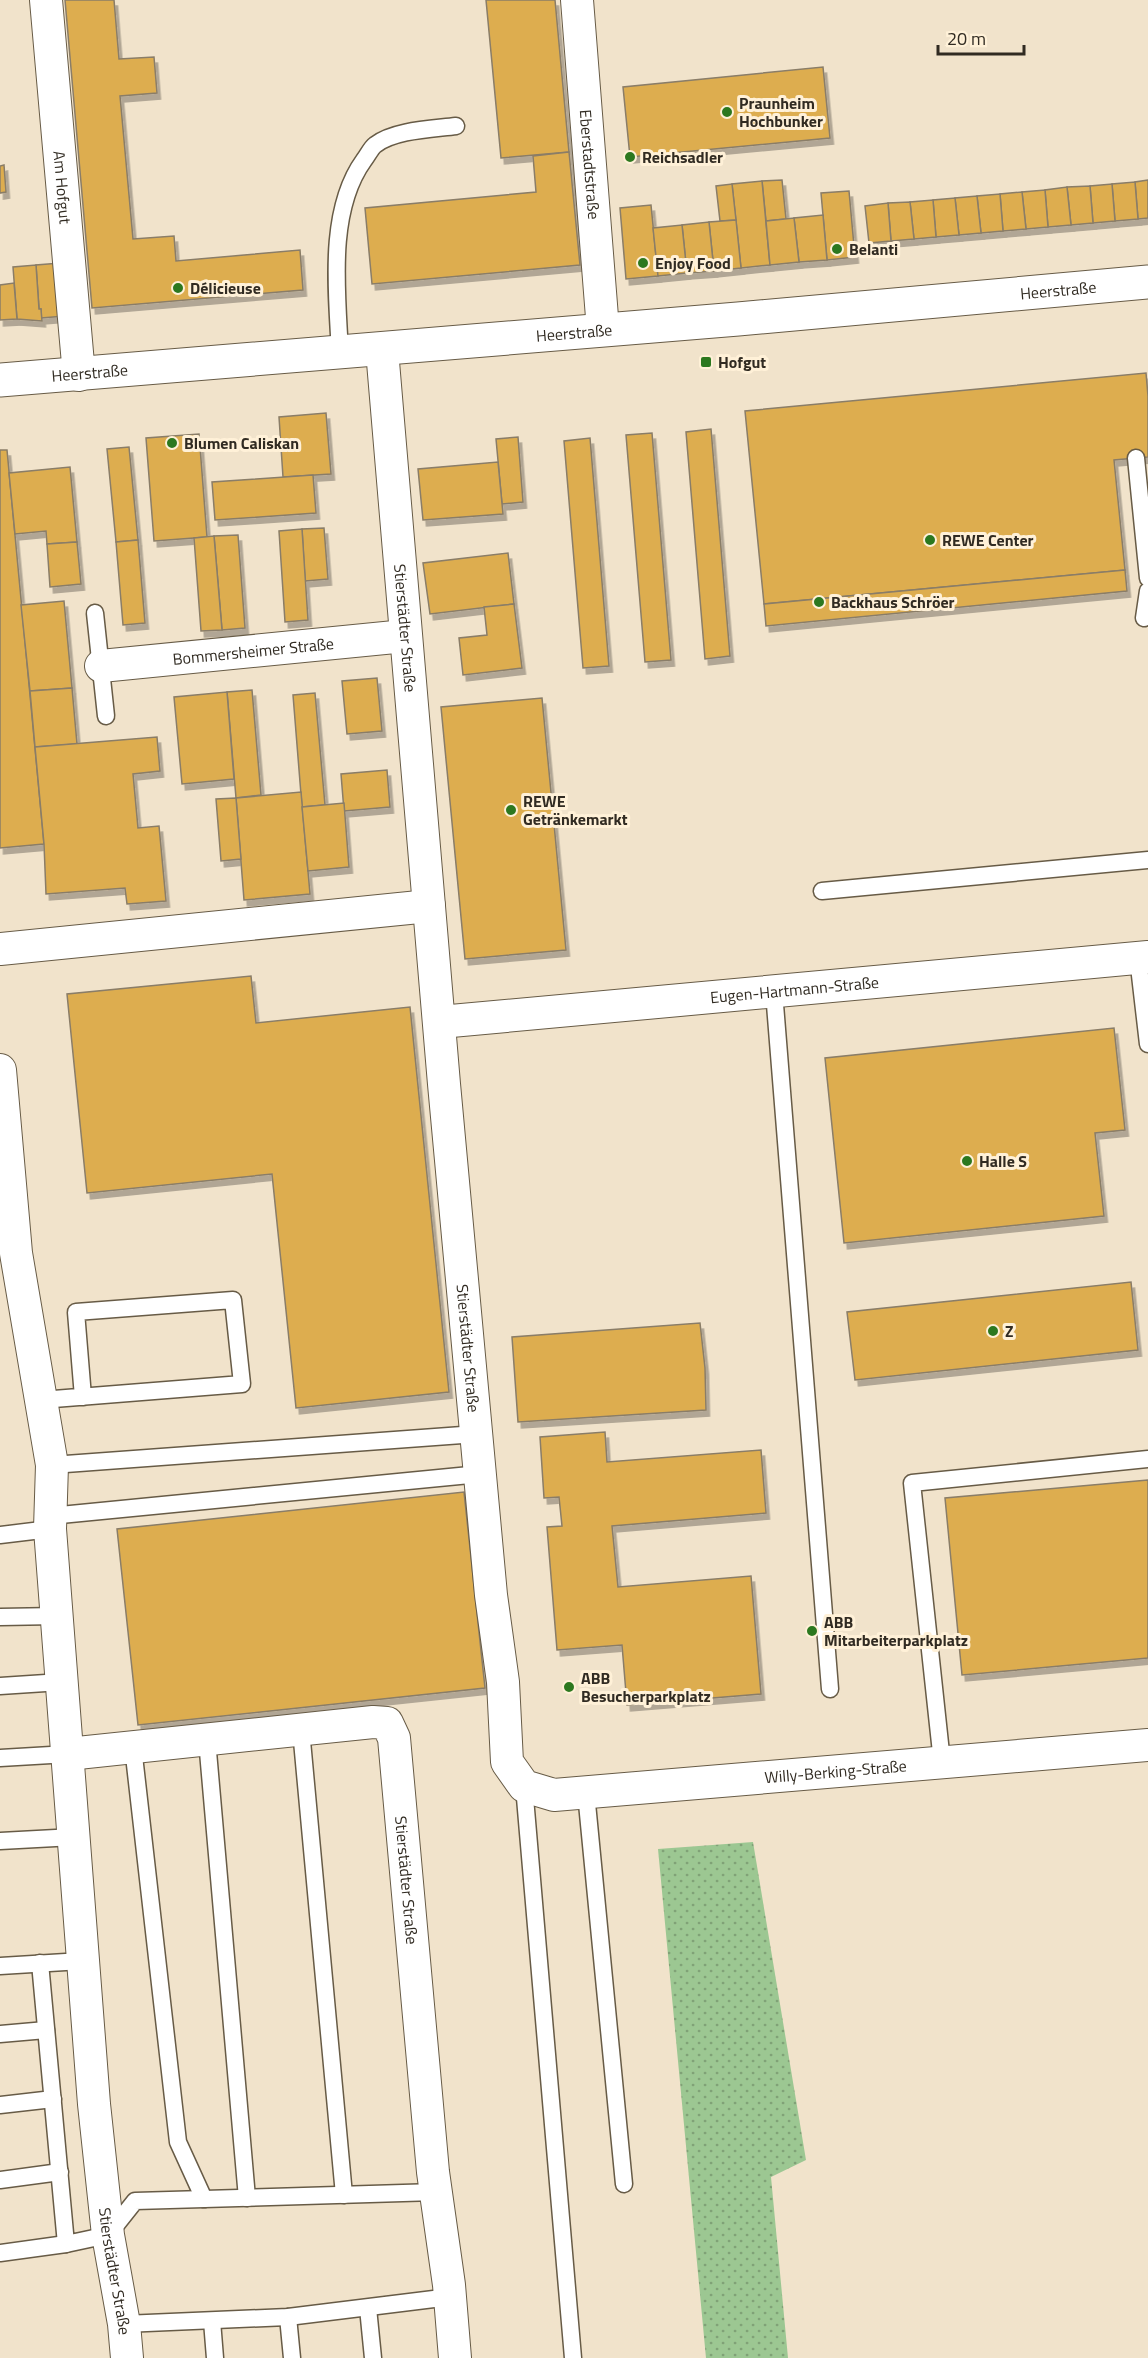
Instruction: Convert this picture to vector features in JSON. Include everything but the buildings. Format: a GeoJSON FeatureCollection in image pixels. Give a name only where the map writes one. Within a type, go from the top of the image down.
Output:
{"type":"FeatureCollection","features":[{"type":"Feature","properties":{"kind":"main road","name":"Heerstraße"},"geometry":{"type":"LineString","coordinates":[[0,381],[382,350],[1148,282]]}},
{"type":"Feature","properties":{"kind":"street","name":"Am Hofgut"},"geometry":{"type":"LineString","coordinates":[[45,0],[79,375]]}},
{"type":"Feature","properties":{"kind":"street","name":"Eberstadtstraße"},"geometry":{"type":"LineString","coordinates":[[577,0],[603,330]]}},
{"type":"Feature","properties":{"kind":"street","name":"Stierstädter Straße"},"geometry":{"type":"LineString","coordinates":[[382,350],[476,1434],[491,1595],[503,1682],[507,1762],[524,1786]]}},
{"type":"Feature","properties":{"kind":"street","name":"Bommersheimer Straße"},"geometry":{"type":"LineString","coordinates":[[101,666],[405,636]]}},
{"type":"Feature","properties":{"kind":"street"},"geometry":{"type":"LineString","coordinates":[[0,949],[429,906]]}},
{"type":"Feature","properties":{"kind":"street","name":"Eugen-Hartmann-Straße"},"geometry":{"type":"LineString","coordinates":[[440,1022],[1143,957]]}},
{"type":"Feature","properties":{"kind":"street","name":"Stierstädter Straße"},"geometry":{"type":"LineString","coordinates":[[0,1070],[3,1130],[16,1253],[52,1465],[50,1522],[82,1961],[108,2235],[124,2324],[127,2358]]}},
{"type":"Feature","properties":{"kind":"street","name":"Stierstädter Straße"},"geometry":{"type":"LineString","coordinates":[[68,1754],[373,1722],[387,1723],[394,1738],[436,2192],[450,2297],[455,2358]]}},
{"type":"Feature","properties":{"kind":"street","name":"Willy-Berking-Straße"},"geometry":{"type":"LineString","coordinates":[[524,1786],[554,1795],[586,1793],[1148,1745]]}},
{"type":"Feature","properties":{"kind":"lane"},"geometry":{"type":"LineString","coordinates":[[340,353],[336,248],[343,208],[354,175],[375,145],[401,134],[456,126]]}},
{"type":"Feature","properties":{"kind":"lane"},"geometry":{"type":"LineString","coordinates":[[1136,458],[1148,578]]}},
{"type":"Feature","properties":{"kind":"lane"},"geometry":{"type":"LineString","coordinates":[[1144,618],[1148,591]]}},
{"type":"Feature","properties":{"kind":"lane"},"geometry":{"type":"LineString","coordinates":[[95,613],[106,716]]}},
{"type":"Feature","properties":{"kind":"lane"},"geometry":{"type":"LineString","coordinates":[[822,891],[1148,860]]}},
{"type":"Feature","properties":{"kind":"lane"},"geometry":{"type":"LineString","coordinates":[[1143,957],[1148,1044]]}},
{"type":"Feature","properties":{"kind":"lane"},"geometry":{"type":"LineString","coordinates":[[774,992],[830,1689]]}},
{"type":"Feature","properties":{"kind":"lane"},"geometry":{"type":"LineString","coordinates":[[40,1400],[83,1397],[242,1384],[233,1300],[76,1312],[83,1397]]}},
{"type":"Feature","properties":{"kind":"lane"},"geometry":{"type":"LineString","coordinates":[[52,1465],[476,1434]]}},
{"type":"Feature","properties":{"kind":"lane"},"geometry":{"type":"LineString","coordinates":[[942,1762],[912,1483],[1148,1459]]}},
{"type":"Feature","properties":{"kind":"lane"},"geometry":{"type":"LineString","coordinates":[[0,1534],[50,1522],[480,1474]]}},
{"type":"Feature","properties":{"kind":"lane"},"geometry":{"type":"LineString","coordinates":[[0,1617],[57,1616]]}},
{"type":"Feature","properties":{"kind":"lane"},"geometry":{"type":"LineString","coordinates":[[0,1686],[61,1682]]}},
{"type":"Feature","properties":{"kind":"lane"},"geometry":{"type":"LineString","coordinates":[[301,1730],[344,2195]]}},
{"type":"Feature","properties":{"kind":"lane"},"geometry":{"type":"LineString","coordinates":[[207,1740],[247,2198]]}},
{"type":"Feature","properties":{"kind":"lane"},"geometry":{"type":"LineString","coordinates":[[133,1747],[178,2142],[204,2199]]}},
{"type":"Feature","properties":{"kind":"lane"},"geometry":{"type":"LineString","coordinates":[[0,1758],[68,1754]]}},
{"type":"Feature","properties":{"kind":"lane"},"geometry":{"type":"LineString","coordinates":[[524,1786],[573,2358]]}},
{"type":"Feature","properties":{"kind":"lane"},"geometry":{"type":"LineString","coordinates":[[586,1793],[624,2184]]}},
{"type":"Feature","properties":{"kind":"lane"},"geometry":{"type":"LineString","coordinates":[[0,1841],[74,1837]]}},
{"type":"Feature","properties":{"kind":"lane"},"geometry":{"type":"LineString","coordinates":[[0,1966],[82,1961]]}},
{"type":"Feature","properties":{"kind":"lane"},"geometry":{"type":"LineString","coordinates":[[40,1963],[66,2244]]}},
{"type":"Feature","properties":{"kind":"lane"},"geometry":{"type":"LineString","coordinates":[[0,2034],[46,2030]]}},
{"type":"Feature","properties":{"kind":"lane"},"geometry":{"type":"LineString","coordinates":[[0,2104],[53,2099]]}},
{"type":"Feature","properties":{"kind":"lane"},"geometry":{"type":"LineString","coordinates":[[0,2180],[60,2172]]}},
{"type":"Feature","properties":{"kind":"lane"},"geometry":{"type":"LineString","coordinates":[[0,2253],[66,2244],[108,2235],[135,2201],[436,2192]]}},
{"type":"Feature","properties":{"kind":"lane"},"geometry":{"type":"LineString","coordinates":[[124,2324],[288,2317],[450,2297]]}},
{"type":"Feature","properties":{"kind":"lane"},"geometry":{"type":"LineString","coordinates":[[368,2308],[373,2358]]}},
{"type":"Feature","properties":{"kind":"lane"},"geometry":{"type":"LineString","coordinates":[[288,2317],[292,2358]]}},
{"type":"Feature","properties":{"kind":"lane"},"geometry":{"type":"LineString","coordinates":[[212,2321],[215,2358]]}},
{"type":"Feature","properties":{"kind":"green space"},"geometry":{"type":"Polygon","coordinates":[[[753,1842],[806,2160],[771,2177],[788,2358],[706,2358],[658,1849],[753,1842]]]}},
{"type":"Feature","properties":{"kind":"place","name":"Praunheim Hochbunker"},"geometry":{"type":"Point","coordinates":[727,112]}},
{"type":"Feature","properties":{"kind":"place","name":"Reichsadler"},"geometry":{"type":"Point","coordinates":[630,157]}},
{"type":"Feature","properties":{"kind":"place","name":"Belanti"},"geometry":{"type":"Point","coordinates":[837,249]}},
{"type":"Feature","properties":{"kind":"place","name":"Enjoy Food"},"geometry":{"type":"Point","coordinates":[643,263]}},
{"type":"Feature","properties":{"kind":"place","name":"Délicieuse"},"geometry":{"type":"Point","coordinates":[178,288]}},
{"type":"Feature","properties":{"kind":"place","name":"Hofgut"},"geometry":{"type":"Point","coordinates":[706,362]}},
{"type":"Feature","properties":{"kind":"place","name":"Blumen Caliskan"},"geometry":{"type":"Point","coordinates":[172,443]}},
{"type":"Feature","properties":{"kind":"place","name":"REWE Center"},"geometry":{"type":"Point","coordinates":[930,540]}},
{"type":"Feature","properties":{"kind":"place","name":"Backhaus Schröer"},"geometry":{"type":"Point","coordinates":[819,602]}},
{"type":"Feature","properties":{"kind":"place","name":"REWE Getränkemarkt"},"geometry":{"type":"Point","coordinates":[511,810]}},
{"type":"Feature","properties":{"kind":"place","name":"Halle S"},"geometry":{"type":"Point","coordinates":[967,1161]}},
{"type":"Feature","properties":{"kind":"place","name":"Z"},"geometry":{"type":"Point","coordinates":[993,1331]}},
{"type":"Feature","properties":{"kind":"place","name":"ABB Mitarbeiterparkplatz"},"geometry":{"type":"Point","coordinates":[812,1631]}},
{"type":"Feature","properties":{"kind":"place","name":"ABB Besucherparkplatz"},"geometry":{"type":"Point","coordinates":[569,1687]}}]}
